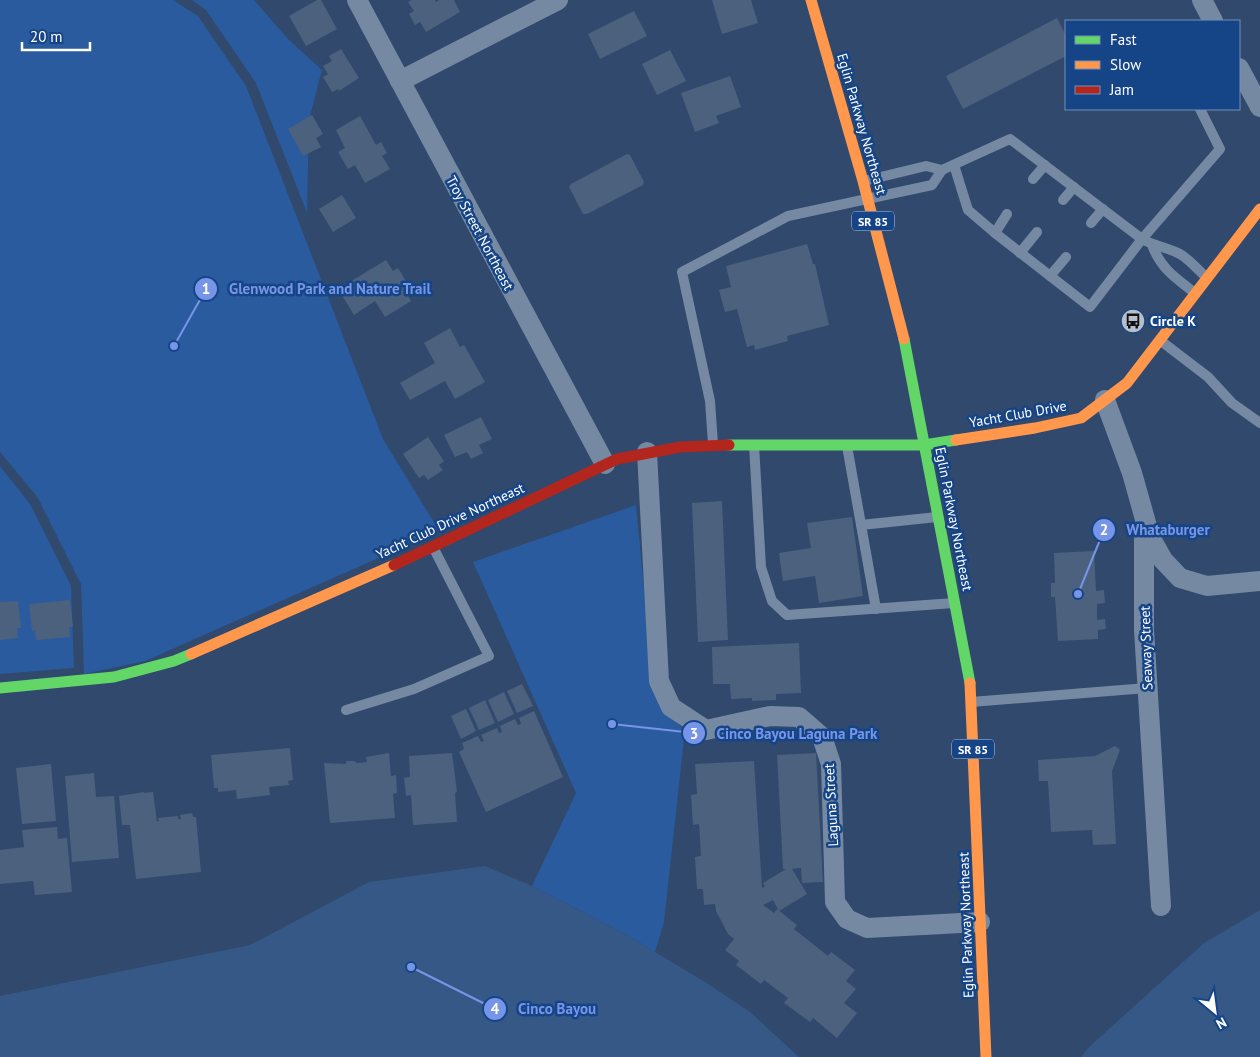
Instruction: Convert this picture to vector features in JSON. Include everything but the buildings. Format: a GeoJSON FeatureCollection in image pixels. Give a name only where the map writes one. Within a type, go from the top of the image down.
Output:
{"type":"FeatureCollection","features":[{"type":"Feature","properties":{"kind":"main road","name":"Eglin Parkway Northeast"},"geometry":{"type":"LineString","coordinates":[[811,0],[863,181],[907,350],[970,681],[986,1057]]}},
{"type":"Feature","properties":{"kind":"main road","name":"Yacht Club Drive"},"geometry":{"type":"LineString","coordinates":[[924,445],[1035,428],[1081,418],[1127,383],[1260,209]]}},
{"type":"Feature","properties":{"kind":"main road","name":"Yacht Club Drive Northeast"},"geometry":{"type":"LineString","coordinates":[[0,688],[101,679],[140,671],[174,661],[363,579],[617,459],[680,447],[713,445],[924,445]]}},
{"type":"Feature","properties":{"kind":"street","name":"Troy Street Northeast"},"geometry":{"type":"LineString","coordinates":[[356,0],[605,464]]}},
{"type":"Feature","properties":{"kind":"street"},"geometry":{"type":"LineString","coordinates":[[400,81],[558,0]]}},
{"type":"Feature","properties":{"kind":"street"},"geometry":{"type":"LineString","coordinates":[[1202,0],[1212,20]]}},
{"type":"Feature","properties":{"kind":"street"},"geometry":{"type":"LineString","coordinates":[[1240,70],[1260,107]]}},
{"type":"Feature","properties":{"kind":"street","name":"Seaway Street"},"geometry":{"type":"LineString","coordinates":[[1105,400],[1132,473],[1149,532],[1144,536],[1144,630],[1161,906]]}},
{"type":"Feature","properties":{"kind":"street","name":"Laguna Street"},"geometry":{"type":"LineString","coordinates":[[647,452],[659,681],[671,707],[706,730],[770,716],[799,717],[822,737],[831,764],[835,902],[846,919],[867,928],[980,922]]}},
{"type":"Feature","properties":{"kind":"street"},"geometry":{"type":"LineString","coordinates":[[1149,532],[1163,560],[1180,578],[1207,586],[1260,581]]}},
{"type":"Feature","properties":{"kind":"lane"},"geometry":{"type":"LineString","coordinates":[[954,165],[968,210],[1090,307],[1142,239],[1220,149],[1200,110]]}},
{"type":"Feature","properties":{"kind":"lane"},"geometry":{"type":"LineString","coordinates":[[713,445],[710,401],[682,272],[788,216],[932,185],[942,170],[1010,139],[1142,239],[1152,245],[1165,247],[1181,254],[1207,279]]}},
{"type":"Feature","properties":{"kind":"lane"},"geometry":{"type":"LineString","coordinates":[[1033,180],[1045,165]]}},
{"type":"Feature","properties":{"kind":"lane"},"geometry":{"type":"LineString","coordinates":[[863,181],[926,166],[942,170]]}},
{"type":"Feature","properties":{"kind":"lane"},"geometry":{"type":"LineString","coordinates":[[1063,200],[1074,187]]}},
{"type":"Feature","properties":{"kind":"lane"},"geometry":{"type":"LineString","coordinates":[[1091,223],[1103,209]]}},
{"type":"Feature","properties":{"kind":"lane"},"geometry":{"type":"LineString","coordinates":[[995,233],[1007,214]]}},
{"type":"Feature","properties":{"kind":"lane"},"geometry":{"type":"LineString","coordinates":[[1020,253],[1037,232]]}},
{"type":"Feature","properties":{"kind":"lane"},"geometry":{"type":"LineString","coordinates":[[1152,245],[1157,258],[1168,272],[1196,293]]}},
{"type":"Feature","properties":{"kind":"lane"},"geometry":{"type":"LineString","coordinates":[[1050,276],[1066,257]]}},
{"type":"Feature","properties":{"kind":"lane"},"geometry":{"type":"LineString","coordinates":[[1160,340],[1208,377],[1232,403],[1260,423]]}},
{"type":"Feature","properties":{"kind":"lane"},"geometry":{"type":"LineString","coordinates":[[754,445],[761,567],[772,601],[787,615],[954,603]]}},
{"type":"Feature","properties":{"kind":"lane"},"geometry":{"type":"LineString","coordinates":[[847,445],[876,609]]}},
{"type":"Feature","properties":{"kind":"lane"},"geometry":{"type":"LineString","coordinates":[[861,525],[938,517]]}},
{"type":"Feature","properties":{"kind":"lane"},"geometry":{"type":"LineString","coordinates":[[346,710],[414,689],[489,656],[433,546]]}},
{"type":"Feature","properties":{"kind":"lane"},"geometry":{"type":"LineString","coordinates":[[971,702],[1147,688]]}},
{"type":"Feature","properties":{"kind":"shaded area"},"geometry":{"type":"Polygon","coordinates":[[[0,0],[173,0],[198,16],[246,86],[383,439],[438,529],[417,541],[145,661],[84,674],[81,584],[38,498],[0,452],[0,0]]]}},
{"type":"Feature","properties":{"kind":"shaded area"},"geometry":{"type":"Polygon","coordinates":[[[192,0],[254,0],[288,39],[322,70],[309,120],[307,213],[256,83],[206,10],[192,0]]]}},
{"type":"Feature","properties":{"kind":"shaded area"},"geometry":{"type":"Polygon","coordinates":[[[0,466],[30,504],[71,586],[74,668],[0,674],[0,466]]]}},
{"type":"Feature","properties":{"kind":"shaded area"},"geometry":{"type":"Polygon","coordinates":[[[636,505],[649,640],[671,718],[685,730],[664,922],[655,952],[625,934],[532,886],[576,793],[473,562],[636,505]]]}},
{"type":"Feature","properties":{"kind":"shaded area"},"geometry":{"type":"Polygon","coordinates":[[[485,866],[532,886],[625,934],[705,982],[750,1012],[799,1057],[0,1057],[0,996],[250,945],[369,882],[485,866]]]}},
{"type":"Feature","properties":{"kind":"shaded area"},"geometry":{"type":"Polygon","coordinates":[[[1260,910],[1260,1057],[1081,1057],[1088,1048],[1204,943],[1260,910]]]}},
{"type":"Feature","properties":{"kind":"traffic: fast"},"geometry":{"type":"LineString","coordinates":[[904,339],[970,683]]}},
{"type":"Feature","properties":{"kind":"traffic: fast"},"geometry":{"type":"LineString","coordinates":[[729,445],[924,445],[956,440]]}},
{"type":"Feature","properties":{"kind":"traffic: fast"},"geometry":{"type":"LineString","coordinates":[[0,688],[114,677],[174,661],[191,654]]}},
{"type":"Feature","properties":{"kind":"traffic: slow"},"geometry":{"type":"LineString","coordinates":[[811,0],[863,181],[904,339]]}},
{"type":"Feature","properties":{"kind":"traffic: slow"},"geometry":{"type":"LineString","coordinates":[[956,440],[1035,428],[1081,418],[1127,383],[1260,209]]}},
{"type":"Feature","properties":{"kind":"traffic: slow"},"geometry":{"type":"LineString","coordinates":[[191,654],[394,565]]}},
{"type":"Feature","properties":{"kind":"traffic: slow"},"geometry":{"type":"LineString","coordinates":[[970,683],[986,1057]]}},
{"type":"Feature","properties":{"kind":"traffic: jam"},"geometry":{"type":"LineString","coordinates":[[394,565],[617,459],[680,447],[729,445]]}},
{"type":"Feature","properties":{"kind":"place","name":"Circle K"},"geometry":{"type":"Point","coordinates":[1133,321]}},
{"type":"Feature","properties":{"kind":"place","name":"Glenwood Park and Nature Trail"},"geometry":{"type":"Point","coordinates":[174,346]}},
{"type":"Feature","properties":{"kind":"place","name":"Whataburger"},"geometry":{"type":"Point","coordinates":[1078,594]}},
{"type":"Feature","properties":{"kind":"place","name":"Cinco Bayou Laguna Park"},"geometry":{"type":"Point","coordinates":[612,724]}},
{"type":"Feature","properties":{"kind":"place","name":"Cinco Bayou"},"geometry":{"type":"Point","coordinates":[411,967]}}]}
